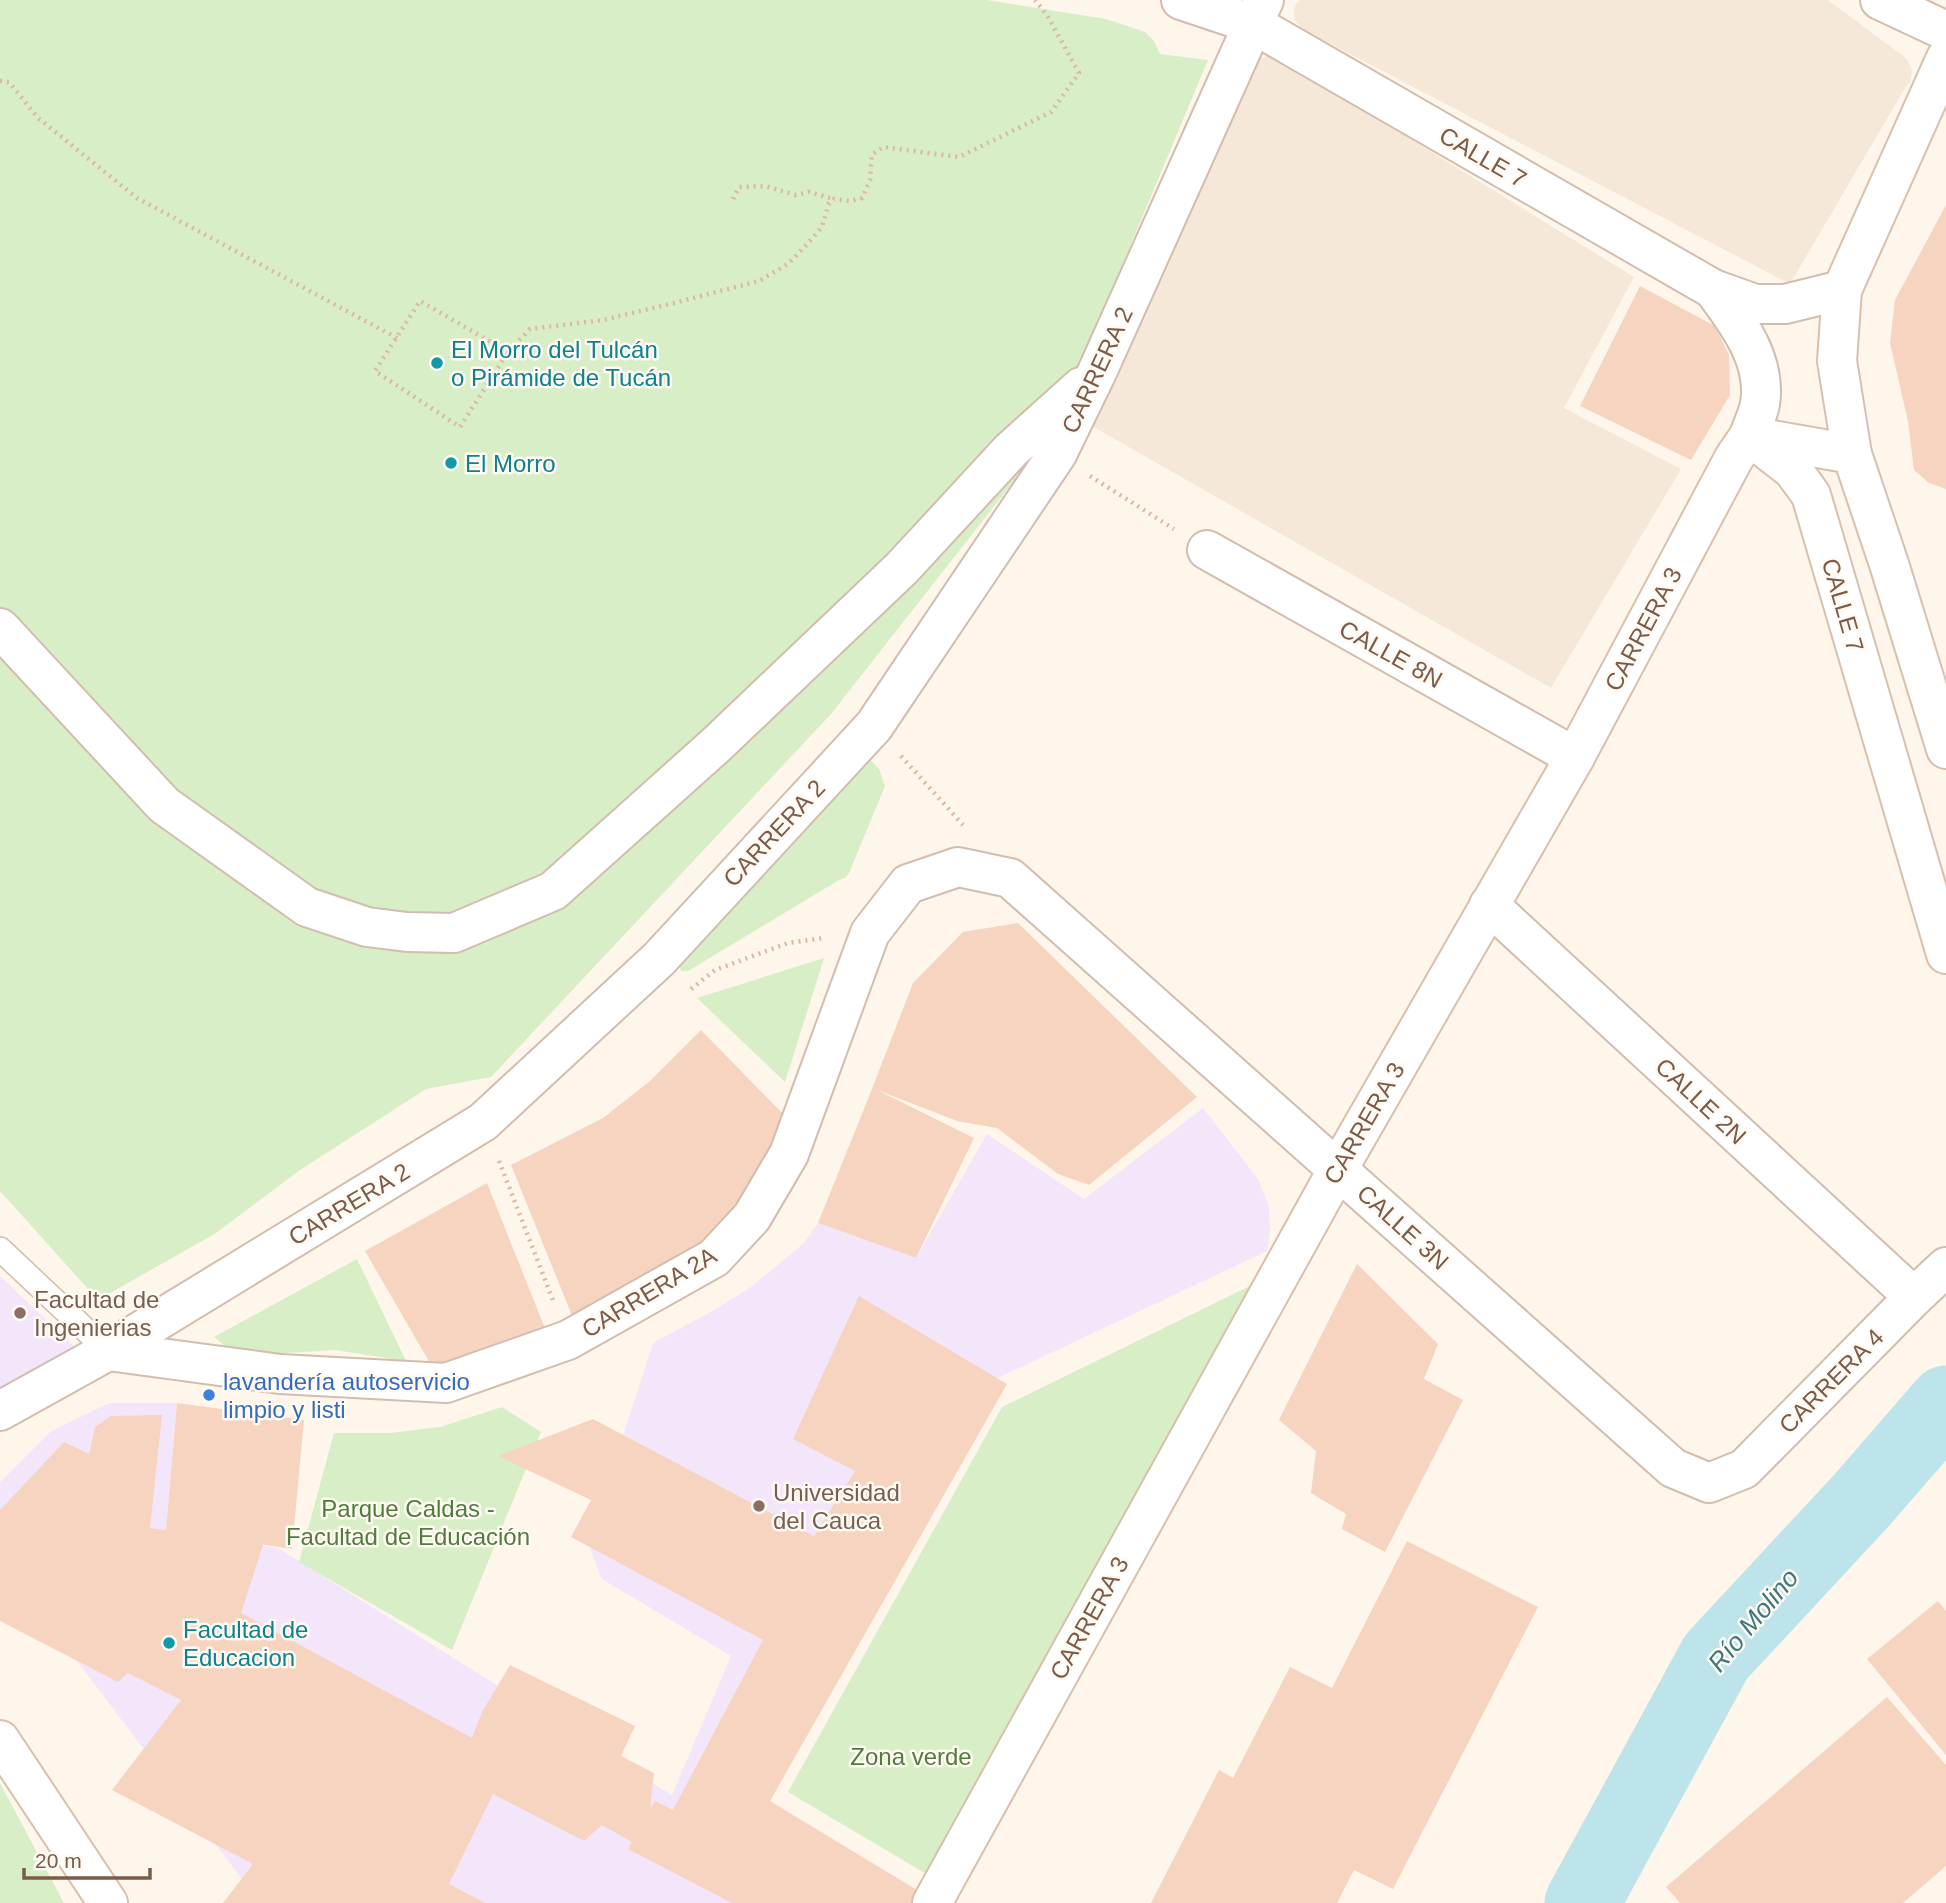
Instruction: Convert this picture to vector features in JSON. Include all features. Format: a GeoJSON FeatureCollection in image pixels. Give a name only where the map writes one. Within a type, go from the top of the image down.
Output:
{"type":"FeatureCollection","features":[{"type":"Feature","properties":{"kind":"street","name":"CALLE 7"},"geometry":{"type":"LineString","coordinates":[[1181,0],[1259,12],[1713,289],[1755,304],[1785,304],[1842,290]]}},
{"type":"Feature","properties":{"kind":"street"},"geometry":{"type":"LineString","coordinates":[[1880,0],[1946,31]]}},
{"type":"Feature","properties":{"kind":"street","name":"CARRERA 2"},"geometry":{"type":"LineString","coordinates":[[0,1411],[108,1351],[483,1122],[659,959],[874,726],[1057,454],[1097,372],[1259,12]]}},
{"type":"Feature","properties":{"kind":"street"},"geometry":{"type":"LineString","coordinates":[[1946,58],[1842,290],[1838,361],[1852,454],[1946,749]]}},
{"type":"Feature","properties":{"kind":"street","name":"CALLE 7"},"geometry":{"type":"LineString","coordinates":[[1713,289],[1742,328],[1760,372],[1760,405],[1749,436],[1793,470],[1811,495],[1946,954]]}},
{"type":"Feature","properties":{"kind":"street"},"geometry":{"type":"LineString","coordinates":[[0,628],[164,805],[307,907],[367,927],[407,932],[454,933],[553,891],[716,745],[902,568],[1011,450],[1097,372]]}},
{"type":"Feature","properties":{"kind":"street"},"geometry":{"type":"LineString","coordinates":[[1749,436],[1852,454]]}},
{"type":"Feature","properties":{"kind":"street","name":"CARRERA 3"},"geometry":{"type":"LineString","coordinates":[[932,1903],[1338,1169],[1575,757],[1734,458],[1749,436]]}},
{"type":"Feature","properties":{"kind":"street","name":"CALLE 8N"},"geometry":{"type":"LineString","coordinates":[[1207,551],[1575,757]]}},
{"type":"Feature","properties":{"kind":"street","name":"CARRERA 2A"},"geometry":{"type":"LineString","coordinates":[[108,1351],[279,1374],[446,1383],[568,1340],[714,1258],[752,1217],[789,1154],[870,933],[908,884],[958,867],[1010,878]]}},
{"type":"Feature","properties":{"kind":"street","name":"CALLE 3N"},"geometry":{"type":"LineString","coordinates":[[1010,878],[1673,1468],[1709,1483]]}},
{"type":"Feature","properties":{"kind":"street","name":"CALLE 2N"},"geometry":{"type":"LineString","coordinates":[[1489,905],[1914,1297]]}},
{"type":"Feature","properties":{"kind":"street","name":"CARRERA 4"},"geometry":{"type":"LineString","coordinates":[[1709,1483],[1744,1469],[1946,1267]]}},
{"type":"Feature","properties":{"kind":"street"},"geometry":{"type":"LineString","coordinates":[[0,1740],[108,1903]]}},
{"type":"Feature","properties":{"kind":"lane"},"geometry":{"type":"LineString","coordinates":[[0,1250],[108,1351]]}},
{"type":"Feature","properties":{"kind":"path"},"geometry":{"type":"LineString","coordinates":[[733,199],[739,187],[765,186],[796,195],[809,192],[851,201],[862,198],[870,180],[872,155],[883,147],[959,157],[1051,111],[1079,73],[1048,15],[1035,0]]}},
{"type":"Feature","properties":{"kind":"path"},"geometry":{"type":"LineString","coordinates":[[0,81],[9,82],[38,118],[137,198],[397,338]]}},
{"type":"Feature","properties":{"kind":"path"},"geometry":{"type":"LineString","coordinates":[[508,352],[420,301],[375,371],[460,427],[508,352],[530,329],[603,320],[759,281],[788,264],[809,242],[822,227],[829,203],[834,199]]}},
{"type":"Feature","properties":{"kind":"path"},"geometry":{"type":"LineString","coordinates":[[1057,454],[1207,551]]}},
{"type":"Feature","properties":{"kind":"path"},"geometry":{"type":"LineString","coordinates":[[874,726],[964,827]]}},
{"type":"Feature","properties":{"kind":"path"},"geometry":{"type":"LineString","coordinates":[[685,993],[715,970],[788,943],[870,933]]}},
{"type":"Feature","properties":{"kind":"path"},"geometry":{"type":"LineString","coordinates":[[483,1122],[568,1340]]}},
{"type":"Feature","properties":{"kind":"shaded area"},"geometry":{"type":"Polygon","coordinates":[[[1300,0],[1828,0],[1907,59],[1912,71],[1910,83],[1790,284],[1302,29],[1294,14],[1295,6],[1300,0]]]}},
{"type":"Feature","properties":{"kind":"shaded area"},"geometry":{"type":"Polygon","coordinates":[[[1267,54],[1279,58],[1634,277],[1564,408],[1681,469],[1551,688],[1090,425],[1256,60],[1267,54]]]}},
{"type":"Feature","properties":{"kind":"shaded area","name":"Universidad del Cauca"},"geometry":{"type":"Polygon","coordinates":[[[1203,1108],[1258,1179],[1269,1206],[1270,1231],[1267,1251],[983,1385],[755,1801],[910,1903],[260,1903],[0,1559],[0,1482],[50,1432],[109,1403],[177,1403],[166,1530],[278,1548],[672,1795],[731,1656],[602,1579],[588,1544],[653,1343],[751,1287],[804,1243],[818,1223],[916,1258],[987,1134],[1084,1199],[1203,1108]]]}},
{"type":"Feature","properties":{"kind":"shaded area","name":"Facultad de Ingenierias"},"geometry":{"type":"Polygon","coordinates":[[[0,1276],[79,1351],[0,1398],[0,1276]]]}},
{"type":"Feature","properties":{"kind":"green space","name":"El Morro"},"geometry":{"type":"Polygon","coordinates":[[[0,0],[987,0],[1106,19],[1145,32],[1154,41],[1160,54],[1208,60],[1090,342],[1039,449],[831,714],[491,1077],[426,1089],[300,1170],[216,1233],[98,1300],[0,1191],[0,0]]]}},
{"type":"Feature","properties":{"kind":"green space"},"geometry":{"type":"Polygon","coordinates":[[[854,743],[879,769],[885,786],[849,873],[845,878],[688,971],[681,971],[680,966],[689,952],[854,743]]]}},
{"type":"Feature","properties":{"kind":"green space"},"geometry":{"type":"Polygon","coordinates":[[[824,958],[785,1082],[697,998],[824,958]]]}},
{"type":"Feature","properties":{"kind":"green space"},"geometry":{"type":"Polygon","coordinates":[[[357,1259],[406,1361],[335,1350],[237,1356],[214,1337],[357,1259]]]}},
{"type":"Feature","properties":{"kind":"green space","name":"Zona verde"},"geometry":{"type":"Polygon","coordinates":[[[1254,1284],[945,1885],[788,1792],[1002,1407],[1254,1284]]]}},
{"type":"Feature","properties":{"kind":"green space","name":"Parque Caldas - Facultad de Educación"},"geometry":{"type":"Polygon","coordinates":[[[502,1407],[541,1432],[452,1650],[299,1562],[334,1433],[391,1433],[440,1427],[502,1407]]]}},
{"type":"Feature","properties":{"kind":"green space"},"geometry":{"type":"Polygon","coordinates":[[[0,1783],[64,1903],[0,1903],[0,1783]]]}},
{"type":"Feature","properties":{"kind":"building"},"geometry":{"type":"Polygon","coordinates":[[[1946,205],[1946,489],[1929,483],[1914,470],[1908,421],[1890,343],[1895,300],[1946,205]]]}},
{"type":"Feature","properties":{"kind":"building"},"geometry":{"type":"Polygon","coordinates":[[[1640,286],[1715,326],[1729,355],[1730,395],[1691,460],[1580,406],[1640,286]]]}},
{"type":"Feature","properties":{"kind":"building"},"geometry":{"type":"Polygon","coordinates":[[[1018,923],[1197,1097],[1089,1185],[1058,1174],[997,1128],[957,1121],[877,1090],[974,1138],[916,1258],[818,1223],[913,983],[963,932],[1018,923]]]}},
{"type":"Feature","properties":{"kind":"building"},"geometry":{"type":"Polygon","coordinates":[[[701,1030],[792,1123],[750,1197],[675,1265],[575,1323],[511,1165],[603,1118],[650,1081],[701,1030]]]}},
{"type":"Feature","properties":{"kind":"building"},"geometry":{"type":"Polygon","coordinates":[[[487,1183],[552,1346],[438,1377],[365,1251],[487,1183]]]}},
{"type":"Feature","properties":{"kind":"building"},"geometry":{"type":"Polygon","coordinates":[[[1357,1264],[1438,1344],[1424,1379],[1463,1400],[1385,1552],[1342,1529],[1346,1514],[1311,1493],[1316,1451],[1279,1420],[1357,1264]]]}},
{"type":"Feature","properties":{"kind":"building"},"geometry":{"type":"Polygon","coordinates":[[[859,1296],[1007,1384],[770,1801],[922,1893],[917,1903],[732,1903],[628,1849],[632,1842],[602,1825],[584,1841],[493,1794],[449,1884],[485,1903],[223,1903],[253,1864],[112,1790],[181,1700],[128,1673],[118,1682],[0,1621],[0,1510],[64,1442],[89,1454],[95,1427],[111,1416],[162,1415],[150,1528],[166,1530],[177,1403],[304,1420],[292,1549],[253,1543],[263,1545],[241,1613],[472,1738],[482,1712],[510,1665],[635,1726],[621,1756],[654,1773],[650,1809],[655,1801],[673,1810],[763,1640],[571,1537],[591,1500],[498,1456],[593,1419],[814,1536],[855,1471],[793,1439],[859,1296]]]}},
{"type":"Feature","properties":{"kind":"building"},"geometry":{"type":"Polygon","coordinates":[[[1407,1541],[1538,1607],[1393,1889],[1354,1870],[1337,1903],[1151,1903],[1219,1770],[1233,1778],[1290,1667],[1332,1688],[1407,1541]]]}},
{"type":"Feature","properties":{"kind":"building"},"geometry":{"type":"Polygon","coordinates":[[[1938,1601],[1946,1611],[1946,1755],[1867,1659],[1938,1601]]]}},
{"type":"Feature","properties":{"kind":"building"},"geometry":{"type":"Polygon","coordinates":[[[1887,1697],[1946,1765],[1946,1866],[1903,1903],[1680,1903],[1666,1887],[1887,1697]]]}},
{"type":"Feature","properties":{"kind":"waterway","name":"Río Molino"},"geometry":{"type":"LineString","coordinates":[[1582,1903],[1716,1657],[1861,1501],[1946,1403]]}},
{"type":"Feature","properties":{"kind":"place","name":"El Morro del Tulcán o Pirámide de Tucán"},"geometry":{"type":"Point","coordinates":[437,363]}},
{"type":"Feature","properties":{"kind":"place","name":"El Morro"},"geometry":{"type":"Point","coordinates":[451,463]}},
{"type":"Feature","properties":{"kind":"place","name":"Facultad de Ingenierias"},"geometry":{"type":"Point","coordinates":[20,1313]}},
{"type":"Feature","properties":{"kind":"place","name":"lavandería autoservicio limpio y listi"},"geometry":{"type":"Point","coordinates":[209,1395]}},
{"type":"Feature","properties":{"kind":"place","name":"Universidad del Cauca"},"geometry":{"type":"Point","coordinates":[759,1506]}},
{"type":"Feature","properties":{"kind":"place","name":"Facultad de Educacion"},"geometry":{"type":"Point","coordinates":[169,1643]}}]}
